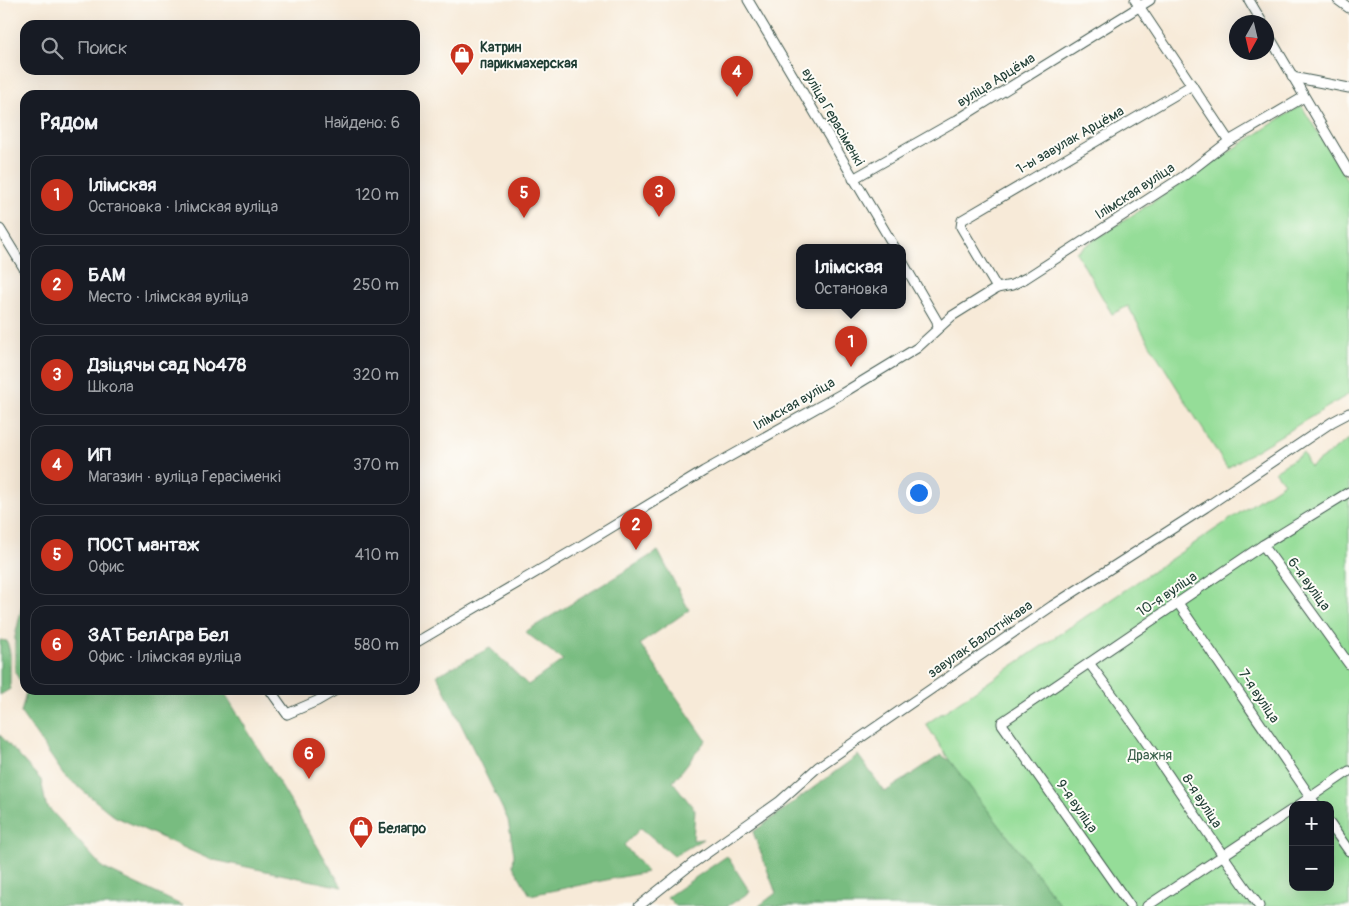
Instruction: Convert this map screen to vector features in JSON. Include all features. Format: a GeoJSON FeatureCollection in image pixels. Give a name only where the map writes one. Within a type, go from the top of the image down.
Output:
{"type":"FeatureCollection","features":[{"type":"Feature","properties":{"kind":"street","name":"вуліца Герасіменкі"},"geometry":{"type":"LineString","coordinates":[[748,0],[893,244]]}},
{"type":"Feature","properties":{"kind":"street","name":"вуліца Арцёма"},"geometry":{"type":"LineString","coordinates":[[853,179],[961,117],[1137,3],[1150,0]]}},
{"type":"Feature","properties":{"kind":"street"},"geometry":{"type":"LineString","coordinates":[[1249,0],[1258,15]]}},
{"type":"Feature","properties":{"kind":"street"},"geometry":{"type":"LineString","coordinates":[[1338,0],[1349,8]]}},
{"type":"Feature","properties":{"kind":"street"},"geometry":{"type":"LineString","coordinates":[[1137,3],[1229,141]]}},
{"type":"Feature","properties":{"kind":"street"},"geometry":{"type":"LineString","coordinates":[[1274,45],[1349,172]]}},
{"type":"Feature","properties":{"kind":"street"},"geometry":{"type":"LineString","coordinates":[[1292,77],[1349,88]]}},
{"type":"Feature","properties":{"kind":"street","name":"1-ы завулак Арцёма"},"geometry":{"type":"LineString","coordinates":[[997,288],[961,227],[962,220],[1192,85]]}},
{"type":"Feature","properties":{"kind":"street","name":"Ілімская вуліца"},"geometry":{"type":"LineString","coordinates":[[420,640],[704,471],[843,393],[917,348],[952,316],[997,288],[1026,278],[1184,176],[1229,141],[1304,97]]}},
{"type":"Feature","properties":{"kind":"street"},"geometry":{"type":"LineString","coordinates":[[0,229],[20,262]]}},
{"type":"Feature","properties":{"kind":"street"},"geometry":{"type":"LineString","coordinates":[[906,268],[937,321],[938,328]]}},
{"type":"Feature","properties":{"kind":"street","name":"завулак Балотнікава"},"geometry":{"type":"LineString","coordinates":[[639,906],[693,863],[779,802],[818,767],[1052,606],[1206,507],[1332,422],[1349,413]]}},
{"type":"Feature","properties":{"kind":"street","name":"10-я вуліца"},"geometry":{"type":"LineString","coordinates":[[1002,722],[1263,545],[1349,492]]}},
{"type":"Feature","properties":{"kind":"street","name":"6-я вуліца"},"geometry":{"type":"LineString","coordinates":[[1263,545],[1349,664]]}},
{"type":"Feature","properties":{"kind":"street","name":"7-я вуліца"},"geometry":{"type":"LineString","coordinates":[[1178,603],[1314,801]]}},
{"type":"Feature","properties":{"kind":"street","name":"8-я вуліца"},"geometry":{"type":"LineString","coordinates":[[1089,663],[1125,711],[1222,857],[1258,906]]}},
{"type":"Feature","properties":{"kind":"street"},"geometry":{"type":"LineString","coordinates":[[274,695],[287,714],[327,695]]}},
{"type":"Feature","properties":{"kind":"street","name":"9-я вуліца"},"geometry":{"type":"LineString","coordinates":[[1002,722],[1130,906]]}},
{"type":"Feature","properties":{"kind":"street"},"geometry":{"type":"LineString","coordinates":[[1314,801],[1349,771]]}},
{"type":"Feature","properties":{"kind":"street"},"geometry":{"type":"LineString","coordinates":[[1147,906],[1289,812]]}},
{"type":"Feature","properties":{"kind":"street"},"geometry":{"type":"LineString","coordinates":[[1334,830],[1349,851]]}},
{"type":"Feature","properties":{"kind":"green space"},"geometry":{"type":"Polygon","coordinates":[[[1301,105],[1349,183],[1349,394],[1227,468],[1128,306],[1112,314],[1076,252],[1301,105]]]}},
{"type":"Feature","properties":{"kind":"green space","name":"Дражня"},"geometry":{"type":"Polygon","coordinates":[[[1349,439],[1349,906],[1061,906],[950,761],[926,724],[1284,483],[1275,471],[1303,453],[1310,467],[1349,439]]]}},
{"type":"Feature","properties":{"kind":"green space"},"geometry":{"type":"Polygon","coordinates":[[[658,551],[689,610],[640,644],[706,740],[673,782],[695,810],[693,840],[703,839],[674,856],[641,828],[624,845],[647,872],[530,895],[513,866],[514,854],[508,820],[437,675],[490,648],[528,685],[563,660],[525,632],[658,551]]]}},
{"type":"Feature","properties":{"kind":"green space"},"geometry":{"type":"Polygon","coordinates":[[[20,614],[20,681],[15,672],[15,637],[20,614]]]}},
{"type":"Feature","properties":{"kind":"green space"},"geometry":{"type":"Polygon","coordinates":[[[0,640],[7,641],[10,653],[10,689],[0,695],[0,640]]]}},
{"type":"Feature","properties":{"kind":"green space"},"geometry":{"type":"Polygon","coordinates":[[[25,695],[226,695],[342,887],[209,859],[114,816],[64,775],[21,713],[25,695]]]}},
{"type":"Feature","properties":{"kind":"green space"},"geometry":{"type":"Polygon","coordinates":[[[0,735],[41,780],[46,805],[103,868],[183,906],[0,906],[0,735]]]}},
{"type":"Feature","properties":{"kind":"green space"},"geometry":{"type":"Polygon","coordinates":[[[858,755],[885,792],[941,755],[950,761],[1061,906],[759,906],[776,893],[753,832],[858,755]]]}},
{"type":"Feature","properties":{"kind":"green space"},"geometry":{"type":"Polygon","coordinates":[[[727,856],[750,892],[728,906],[676,906],[667,897],[727,856]]]}},
{"type":"Feature","properties":{"kind":"place","name":"Катрин парикмахерская"},"geometry":{"type":"Point","coordinates":[462,76]}},
{"type":"Feature","properties":{"kind":"place","name":"ИП"},"geometry":{"type":"Point","coordinates":[737,97]}},
{"type":"Feature","properties":{"kind":"place","name":"Дзіцячы сад №478"},"geometry":{"type":"Point","coordinates":[659,217]}},
{"type":"Feature","properties":{"kind":"place","name":"ПОСТ мантаж"},"geometry":{"type":"Point","coordinates":[524,218]}},
{"type":"Feature","properties":{"kind":"place","name":"Ілімская"},"geometry":{"type":"Point","coordinates":[851,367]}},
{"type":"Feature","properties":{"kind":"place","name":"БАМ"},"geometry":{"type":"Point","coordinates":[636,550]}},
{"type":"Feature","properties":{"kind":"place","name":"ЗАТ БелАгра Бел"},"geometry":{"type":"Point","coordinates":[309,779]}},
{"type":"Feature","properties":{"kind":"place","name":"Белагро"},"geometry":{"type":"Point","coordinates":[361,849]}}]}
